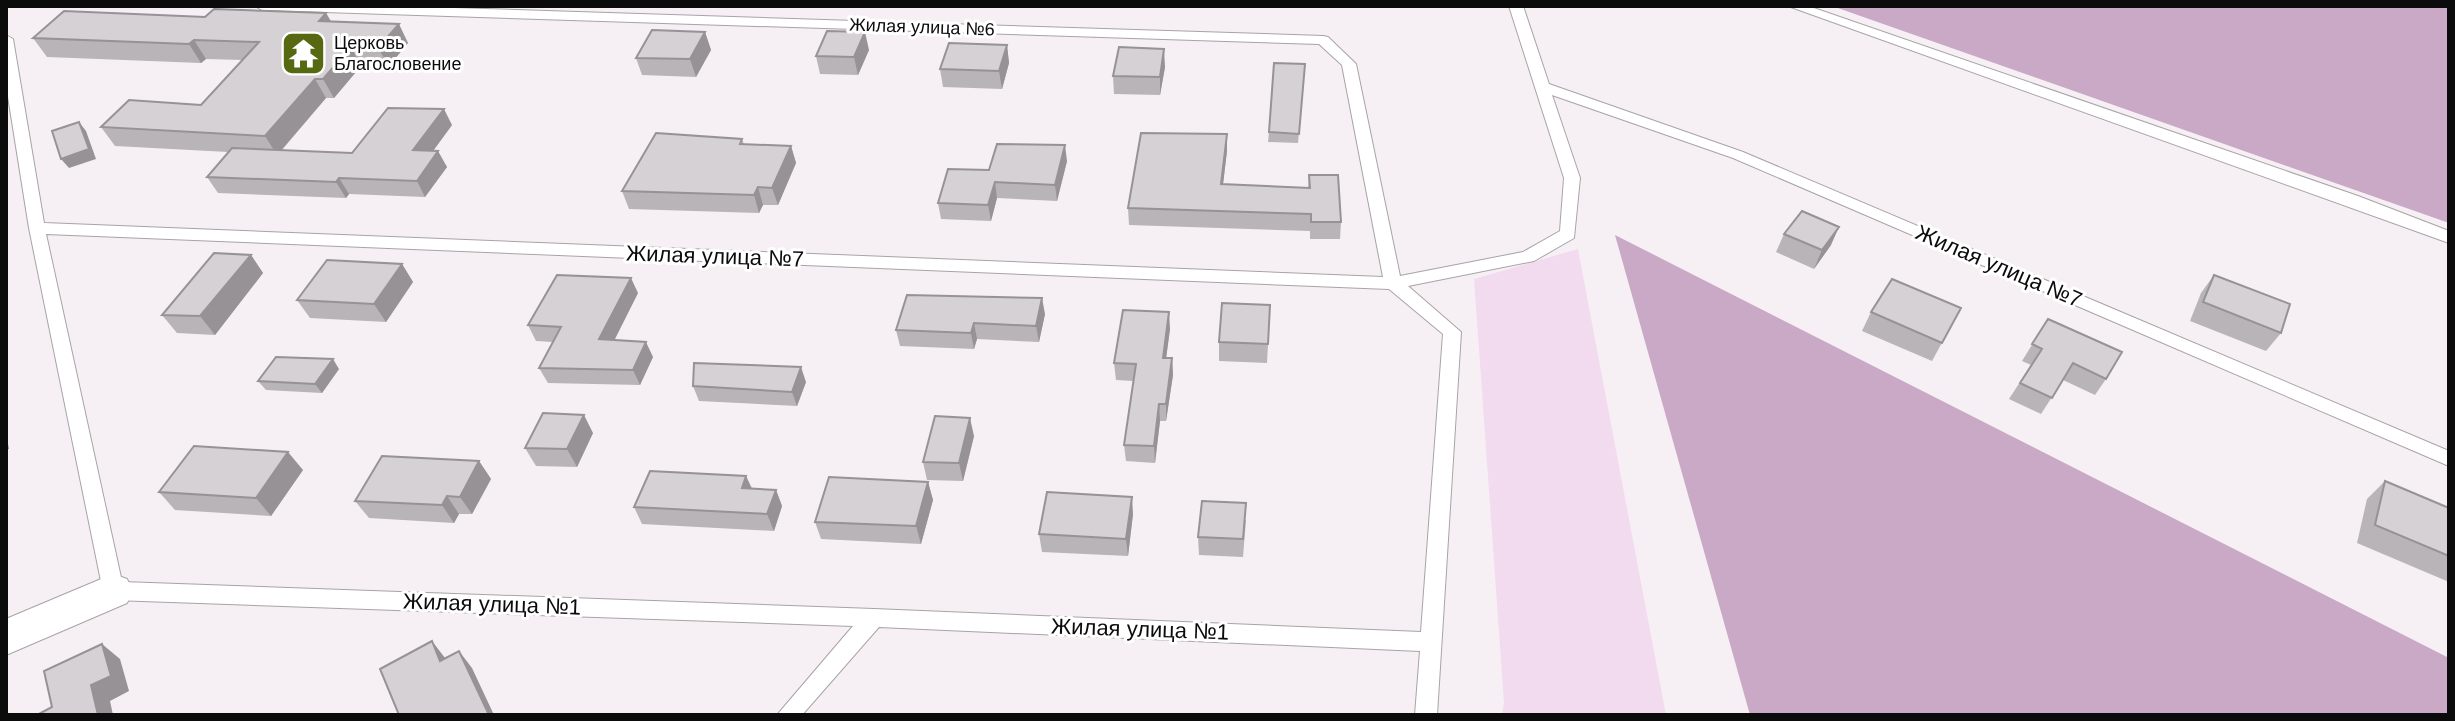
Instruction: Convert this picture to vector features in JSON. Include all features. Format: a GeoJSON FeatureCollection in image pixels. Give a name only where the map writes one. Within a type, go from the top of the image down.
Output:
{"type":"FeatureCollection","features":[{"type":"Feature","properties":{"kind":"street"},"geometry":{"type":"LineString","coordinates":[[6,637],[113,591]]}},
{"type":"Feature","properties":{"kind":"lane","name":"Жилая улица №6"},"geometry":{"type":"LineString","coordinates":[[262,6],[1323,40],[1349,64],[1393,283]]}},
{"type":"Feature","properties":{"kind":"lane"},"geometry":{"type":"LineString","coordinates":[[1516,6],[1544,87]]}},
{"type":"Feature","properties":{"kind":"lane"},"geometry":{"type":"LineString","coordinates":[[1795,6],[2449,237]]}},
{"type":"Feature","properties":{"kind":"lane"},"geometry":{"type":"LineString","coordinates":[[6,39],[37,228],[113,591]]}},
{"type":"Feature","properties":{"kind":"lane","name":"Жилая улица №7"},"geometry":{"type":"LineString","coordinates":[[37,228],[1393,283],[1528,257],[1568,234],[1572,178],[1544,87]]}},
{"type":"Feature","properties":{"kind":"lane","name":"Жилая улица №7"},"geometry":{"type":"LineString","coordinates":[[1544,87],[1738,155],[2449,459]]}},
{"type":"Feature","properties":{"kind":"lane"},"geometry":{"type":"LineString","coordinates":[[1393,283],[1452,332],[1426,715]]}},
{"type":"Feature","properties":{"kind":"lane","name":"Жилая улица №1"},"geometry":{"type":"LineString","coordinates":[[113,591],[874,618],[1433,642]]}},
{"type":"Feature","properties":{"kind":"lane"},"geometry":{"type":"LineString","coordinates":[[788,715],[874,618]]}},
{"type":"Feature","properties":{"kind":"shaded area"},"geometry":{"type":"Polygon","coordinates":[[[1832,6],[2449,6],[2449,223],[1832,6]]]}},
{"type":"Feature","properties":{"kind":"shaded area"},"geometry":{"type":"Polygon","coordinates":[[[1615,235],[2449,658],[2449,715],[1750,715],[1615,235]]]}},
{"type":"Feature","properties":{"kind":"shaded area"},"geometry":{"type":"Polygon","coordinates":[[[1578,249],[1666,715],[1502,715],[1504,703],[1474,279],[1578,249]]]}},
{"type":"Feature","properties":{"kind":"building"},"geometry":{"type":"Polygon","coordinates":[[[214,9],[326,13],[319,21],[399,24],[378,48],[351,47],[323,79],[315,79],[265,136],[101,127],[129,100],[201,105],[259,42],[194,40],[189,44],[33,38],[64,11],[205,17],[214,9]]]}},
{"type":"Feature","properties":{"kind":"building"},"geometry":{"type":"Polygon","coordinates":[[[652,30],[705,32],[690,59],[636,58],[652,30]]]}},
{"type":"Feature","properties":{"kind":"building"},"geometry":{"type":"Polygon","coordinates":[[[827,31],[865,32],[854,57],[816,56],[827,31]]]}},
{"type":"Feature","properties":{"kind":"building"},"geometry":{"type":"Polygon","coordinates":[[[949,43],[1007,45],[999,71],[940,69],[949,43]]]}},
{"type":"Feature","properties":{"kind":"building"},"geometry":{"type":"Polygon","coordinates":[[[1119,47],[1164,49],[1160,77],[1113,76],[1119,47]]]}},
{"type":"Feature","properties":{"kind":"building"},"geometry":{"type":"Polygon","coordinates":[[[1274,63],[1305,64],[1299,134],[1269,132],[1274,63]]]}},
{"type":"Feature","properties":{"kind":"building"},"geometry":{"type":"Polygon","coordinates":[[[388,108],[444,109],[413,150],[438,151],[417,181],[339,178],[336,182],[207,177],[232,148],[352,153],[388,108]]]}},
{"type":"Feature","properties":{"kind":"building"},"geometry":{"type":"Polygon","coordinates":[[[79,122],[89,149],[61,159],[52,131],[79,122]]]}},
{"type":"Feature","properties":{"kind":"building"},"geometry":{"type":"Polygon","coordinates":[[[656,133],[742,139],[740,144],[791,146],[772,188],[758,187],[754,195],[622,191],[656,133]]]}},
{"type":"Feature","properties":{"kind":"building"},"geometry":{"type":"Polygon","coordinates":[[[1141,133],[1227,134],[1221,184],[1310,188],[1309,175],[1338,175],[1341,222],[1311,222],[1311,214],[1128,208],[1141,133]]]}},
{"type":"Feature","properties":{"kind":"building"},"geometry":{"type":"Polygon","coordinates":[[[997,144],[1065,145],[1055,185],[995,182],[988,205],[938,203],[948,169],[989,170],[997,144]]]}},
{"type":"Feature","properties":{"kind":"building"},"geometry":{"type":"Polygon","coordinates":[[[1802,211],[1839,227],[1822,250],[1784,234],[1802,211]]]}},
{"type":"Feature","properties":{"kind":"building"},"geometry":{"type":"Polygon","coordinates":[[[214,253],[251,255],[200,316],[162,315],[214,253]]]}},
{"type":"Feature","properties":{"kind":"building"},"geometry":{"type":"Polygon","coordinates":[[[327,260],[402,264],[374,304],[297,300],[327,260]]]}},
{"type":"Feature","properties":{"kind":"building"},"geometry":{"type":"Polygon","coordinates":[[[557,275],[631,278],[599,339],[646,342],[633,370],[539,368],[561,327],[528,325],[557,275]]]}},
{"type":"Feature","properties":{"kind":"building"},"geometry":{"type":"Polygon","coordinates":[[[2214,275],[2290,304],[2281,333],[2203,302],[2214,275]]]}},
{"type":"Feature","properties":{"kind":"building"},"geometry":{"type":"Polygon","coordinates":[[[1892,279],[1961,308],[1942,343],[1871,312],[1892,279]]]}},
{"type":"Feature","properties":{"kind":"building"},"geometry":{"type":"Polygon","coordinates":[[[907,295],[1042,298],[1036,326],[974,323],[971,333],[896,330],[907,295]]]}},
{"type":"Feature","properties":{"kind":"building"},"geometry":{"type":"Polygon","coordinates":[[[1222,303],[1270,305],[1268,344],[1219,342],[1222,303]]]}},
{"type":"Feature","properties":{"kind":"building"},"geometry":{"type":"Polygon","coordinates":[[[1123,310],[1169,312],[1163,358],[1172,358],[1166,404],[1159,404],[1154,446],[1124,445],[1136,364],[1114,363],[1123,310]]]}},
{"type":"Feature","properties":{"kind":"building"},"geometry":{"type":"Polygon","coordinates":[[[2048,319],[2122,352],[2106,379],[2073,363],[2052,398],[2020,383],[2042,349],[2032,344],[2048,319]]]}},
{"type":"Feature","properties":{"kind":"building"},"geometry":{"type":"Polygon","coordinates":[[[276,357],[333,359],[315,384],[258,381],[276,357]]]}},
{"type":"Feature","properties":{"kind":"building"},"geometry":{"type":"Polygon","coordinates":[[[694,363],[801,367],[792,392],[693,386],[694,363]]]}},
{"type":"Feature","properties":{"kind":"building"},"geometry":{"type":"Polygon","coordinates":[[[543,413],[584,415],[567,449],[525,448],[543,413]]]}},
{"type":"Feature","properties":{"kind":"building"},"geometry":{"type":"Polygon","coordinates":[[[935,416],[970,418],[959,463],[923,462],[935,416]]]}},
{"type":"Feature","properties":{"kind":"building"},"geometry":{"type":"Polygon","coordinates":[[[194,446],[288,452],[256,498],[159,492],[194,446]]]}},
{"type":"Feature","properties":{"kind":"building"},"geometry":{"type":"Polygon","coordinates":[[[382,456],[479,461],[460,497],[447,496],[442,505],[355,501],[382,456]]]}},
{"type":"Feature","properties":{"kind":"building"},"geometry":{"type":"Polygon","coordinates":[[[650,471],[746,476],[742,488],[776,490],[767,514],[634,507],[650,471]]]}},
{"type":"Feature","properties":{"kind":"building"},"geometry":{"type":"Polygon","coordinates":[[[829,477],[928,482],[916,526],[815,522],[829,477]]]}},
{"type":"Feature","properties":{"kind":"building"},"geometry":{"type":"Polygon","coordinates":[[[2385,481],[2449,508],[2449,556],[2375,525],[2385,481]]]}},
{"type":"Feature","properties":{"kind":"building"},"geometry":{"type":"Polygon","coordinates":[[[1047,492],[1132,497],[1126,539],[1039,534],[1047,492]]]}},
{"type":"Feature","properties":{"kind":"building"},"geometry":{"type":"Polygon","coordinates":[[[1202,501],[1246,503],[1243,539],[1198,537],[1202,501]]]}},
{"type":"Feature","properties":{"kind":"building"},"geometry":{"type":"Polygon","coordinates":[[[432,641],[440,661],[459,651],[489,715],[399,715],[380,669],[432,641]]]}},
{"type":"Feature","properties":{"kind":"building"},"geometry":{"type":"Polygon","coordinates":[[[102,644],[111,676],[91,685],[98,715],[37,715],[52,707],[44,671],[102,644]]]}},
{"type":"Feature","properties":{"kind":"place","name":"Церковь Благословение"},"geometry":{"type":"Point","coordinates":[303,53]}}]}
